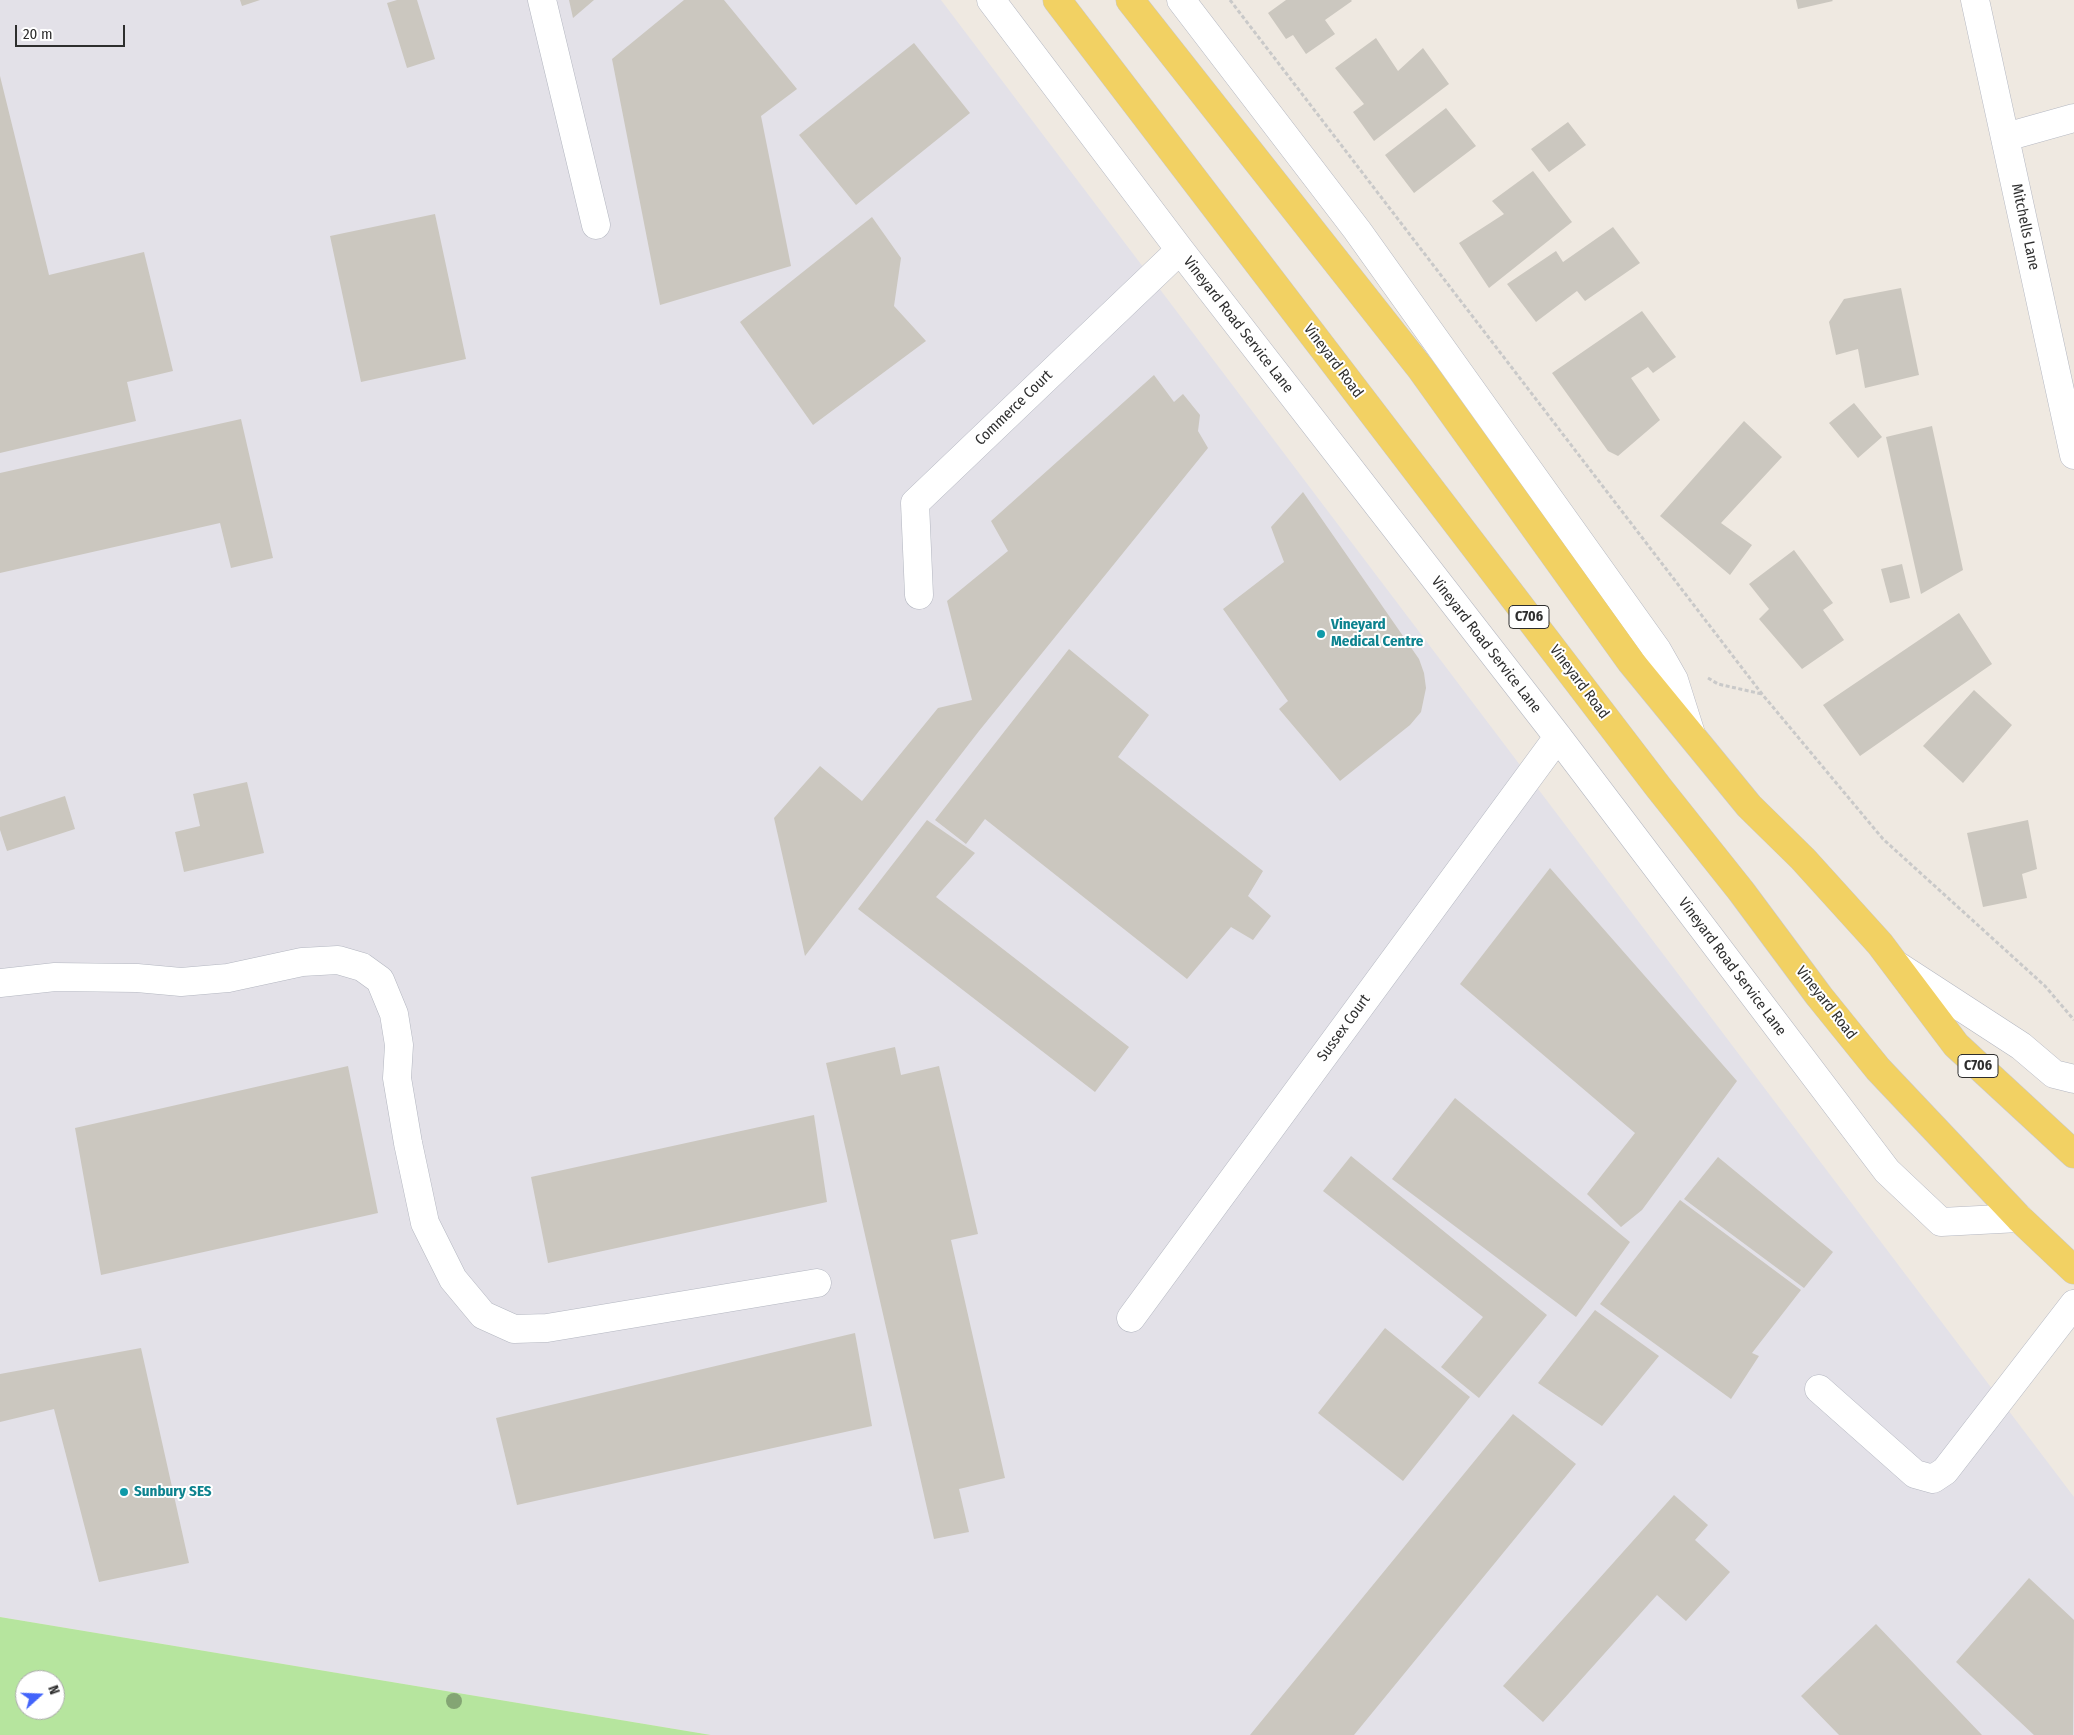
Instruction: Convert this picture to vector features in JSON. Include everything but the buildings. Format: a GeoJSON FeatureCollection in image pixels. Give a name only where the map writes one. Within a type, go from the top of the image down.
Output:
{"type":"FeatureCollection","features":[{"type":"Feature","properties":{"kind":"main road","name":"Vineyard Road"},"geometry":{"type":"LineString","coordinates":[[1057,0],[1659,788],[1741,891],[1819,996],[1878,1069],[2020,1218],[2074,1270]]}},
{"type":"Feature","properties":{"kind":"main road","name":"C706"},"geometry":{"type":"LineString","coordinates":[[1130,0],[1421,369],[1631,662],[1749,806],[1803,859],[1896,965],[1956,1045],[2074,1154]]}},
{"type":"Feature","properties":{"kind":"street"},"geometry":{"type":"LineString","coordinates":[[542,0],[596,225]]}},
{"type":"Feature","properties":{"kind":"street","name":"Vineyard Road Service Lane"},"geometry":{"type":"LineString","coordinates":[[991,0],[1180,250],[1558,737],[1887,1171],[1941,1222],[2020,1218]]}},
{"type":"Feature","properties":{"kind":"street"},"geometry":{"type":"LineString","coordinates":[[1181,0],[1357,230],[1657,650],[1674,680],[1691,734]]}},
{"type":"Feature","properties":{"kind":"street","name":"Mitchells Lane"},"geometry":{"type":"LineString","coordinates":[[1975,0],[2074,455]]}},
{"type":"Feature","properties":{"kind":"street"},"geometry":{"type":"LineString","coordinates":[[2006,137],[2074,118]]}},
{"type":"Feature","properties":{"kind":"street","name":"Commerce Court"},"geometry":{"type":"LineString","coordinates":[[919,595],[916,502],[1180,250]]}},
{"type":"Feature","properties":{"kind":"street","name":"Sussex Court"},"geometry":{"type":"LineString","coordinates":[[1131,1318],[1558,737]]}},
{"type":"Feature","properties":{"kind":"street"},"geometry":{"type":"LineString","coordinates":[[0,983],[55,977],[137,978],[182,982],[228,978],[302,962],[338,960],[362,967],[380,980],[394,1014],[398,1045],[397,1078],[408,1143],[426,1223],[453,1279],[483,1315],[514,1329],[547,1328],[817,1282]]}},
{"type":"Feature","properties":{"kind":"street"},"geometry":{"type":"LineString","coordinates":[[1896,965],[2020,1046],[2054,1074],[2074,1079]]}},
{"type":"Feature","properties":{"kind":"street"},"geometry":{"type":"LineString","coordinates":[[1819,1389],[1915,1474],[1932,1479],[1945,1471],[2074,1304]]}},
{"type":"Feature","properties":{"kind":"path"},"geometry":{"type":"LineString","coordinates":[[1230,0],[1762,694],[1883,839],[2045,986],[2074,1020]]}},
{"type":"Feature","properties":{"kind":"shaded area"},"geometry":{"type":"Polygon","coordinates":[[[0,0],[941,0],[2074,1497],[2074,1735],[711,1735],[0,1617],[0,0]]]}},
{"type":"Feature","properties":{"kind":"green space"},"geometry":{"type":"Polygon","coordinates":[[[0,1617],[711,1735],[0,1735],[0,1617]]]}},
{"type":"Feature","properties":{"kind":"place","name":"Vineyard Medical Centre"},"geometry":{"type":"Point","coordinates":[1321,634]}},
{"type":"Feature","properties":{"kind":"place","name":"Sunbury SES"},"geometry":{"type":"Point","coordinates":[124,1492]}}]}
